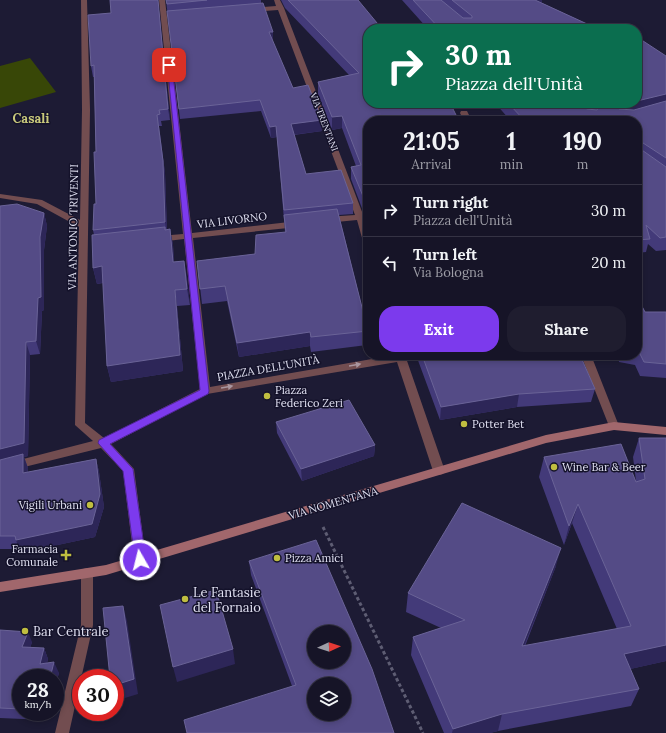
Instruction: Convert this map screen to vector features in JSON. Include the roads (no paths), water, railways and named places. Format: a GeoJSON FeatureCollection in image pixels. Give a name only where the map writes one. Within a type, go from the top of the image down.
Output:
{"type":"FeatureCollection","features":[{"type":"Feature","properties":{"kind":"main road","name":"VIA NOMENTANA"},"geometry":{"type":"LineString","coordinates":[[0,587],[106,570],[546,439],[614,426],[666,431]]}},
{"type":"Feature","properties":{"kind":"street","name":"VIA ANTONIO TRIVENTI"},"geometry":{"type":"LineString","coordinates":[[84,0],[86,110],[84,226],[87,248],[80,426],[103,443]]}},
{"type":"Feature","properties":{"kind":"street"},"geometry":{"type":"LineString","coordinates":[[162,0],[168,18],[188,236],[205,391]]}},
{"type":"Feature","properties":{"kind":"street","name":"VIA TRENTANI"},"geometry":{"type":"LineString","coordinates":[[277,0],[363,228]]}},
{"type":"Feature","properties":{"kind":"street"},"geometry":{"type":"LineString","coordinates":[[242,11],[280,8]]}},
{"type":"Feature","properties":{"kind":"street"},"geometry":{"type":"LineString","coordinates":[[464,112],[466,116]]}},
{"type":"Feature","properties":{"kind":"street"},"geometry":{"type":"LineString","coordinates":[[0,196],[39,202],[84,226]]}},
{"type":"Feature","properties":{"kind":"street"},"geometry":{"type":"LineString","coordinates":[[321,221],[360,217]]}},
{"type":"Feature","properties":{"kind":"street","name":"VIA LIVORNO"},"geometry":{"type":"LineString","coordinates":[[150,240],[305,223]]}},
{"type":"Feature","properties":{"kind":"street","name":"PIAZZA DELL'UNITÀ"},"geometry":{"type":"LineString","coordinates":[[0,469],[103,443],[205,391],[378,360]]}},
{"type":"Feature","properties":{"kind":"street"},"geometry":{"type":"LineString","coordinates":[[401,360],[439,472]]}},
{"type":"Feature","properties":{"kind":"street"},"geometry":{"type":"LineString","coordinates":[[588,360],[614,426]]}},
{"type":"Feature","properties":{"kind":"street"},"geometry":{"type":"LineString","coordinates":[[103,443],[128,469],[140,560]]}},
{"type":"Feature","properties":{"kind":"street"},"geometry":{"type":"LineString","coordinates":[[62,733],[87,625],[87,573]]}},
{"type":"Feature","properties":{"kind":"place","name":"Piazza Federico Zeri"},"geometry":{"type":"Point","coordinates":[267,396]}},
{"type":"Feature","properties":{"kind":"place","name":"Potter Bet"},"geometry":{"type":"Point","coordinates":[464,424]}},
{"type":"Feature","properties":{"kind":"place","name":"Wine Bar & Beer"},"geometry":{"type":"Point","coordinates":[554,467]}},
{"type":"Feature","properties":{"kind":"place","name":"Vigili Urbani"},"geometry":{"type":"Point","coordinates":[90,505]}},
{"type":"Feature","properties":{"kind":"place","name":"Farmacia Comunale"},"geometry":{"type":"Point","coordinates":[66,555]}},
{"type":"Feature","properties":{"kind":"place","name":"Pizza Amici"},"geometry":{"type":"Point","coordinates":[277,558]}},
{"type":"Feature","properties":{"kind":"place","name":"Le Fantasie del Fornaio"},"geometry":{"type":"Point","coordinates":[185,599]}},
{"type":"Feature","properties":{"kind":"place","name":"Bar Centrale"},"geometry":{"type":"Point","coordinates":[25,631]}},
{"type":"Feature","properties":{"kind":"district","name":"Casali"},"geometry":{"type":"Point","coordinates":[31,118]}}]}
